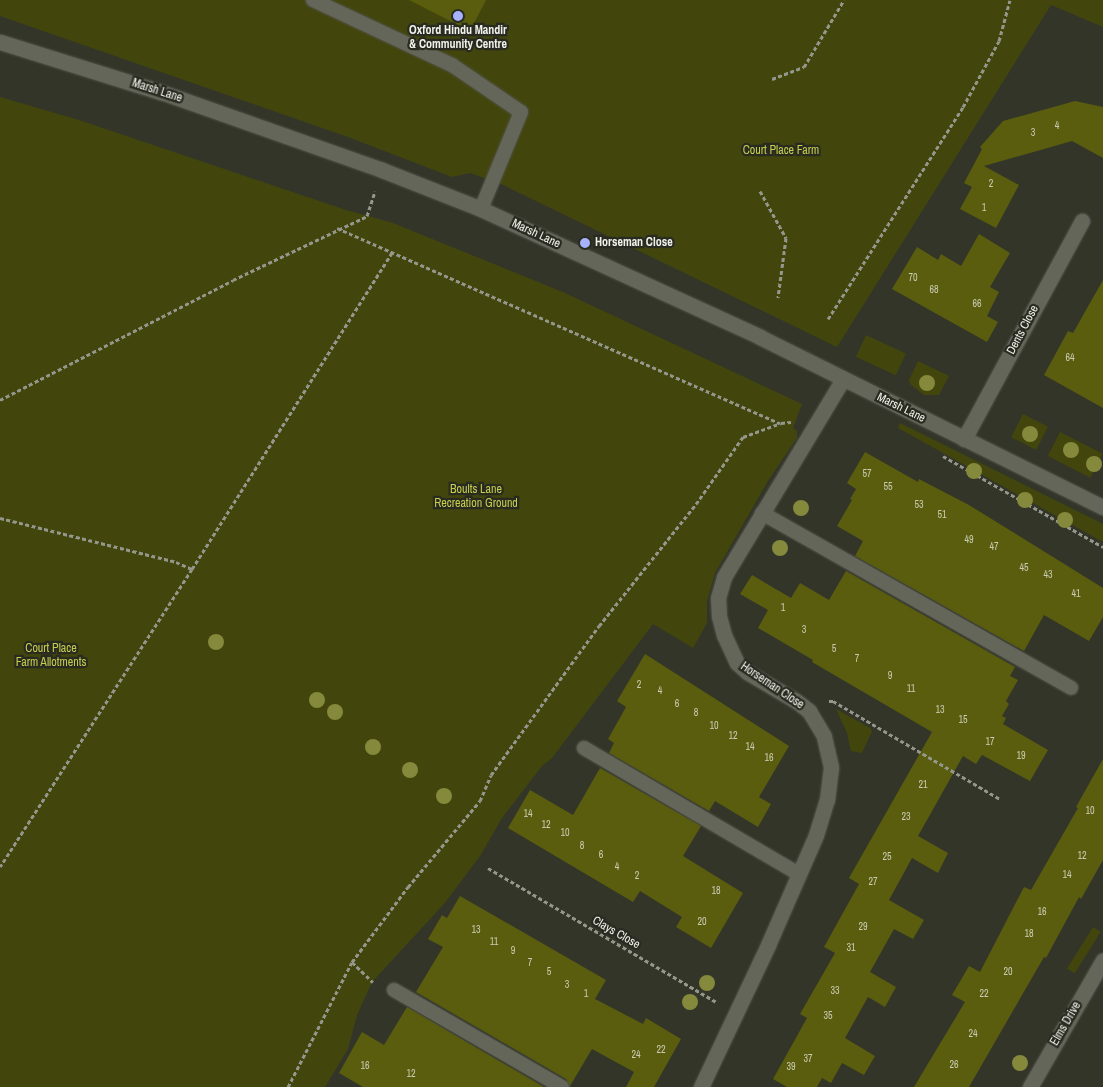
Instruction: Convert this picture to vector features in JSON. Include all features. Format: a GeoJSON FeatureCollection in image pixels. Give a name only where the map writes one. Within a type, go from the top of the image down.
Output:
{"type":"FeatureCollection","features":[{"type":"Feature","properties":{"kind":"street","name":"Marsh Lane"},"geometry":{"type":"LineString","coordinates":[[0,42],[161,92],[382,170],[481,209],[760,337],[1103,507]]}},
{"type":"Feature","properties":{"kind":"street","name":"Dents Close"},"geometry":{"type":"LineString","coordinates":[[964,439],[1082,221]]}},
{"type":"Feature","properties":{"kind":"street","name":"Horseman Close"},"geometry":{"type":"LineString","coordinates":[[701,1087],[799,874],[827,800],[831,767],[829,751],[817,723],[809,711],[796,701],[747,672],[737,663],[727,643],[719,616],[718,598],[724,577],[843,379]]}},
{"type":"Feature","properties":{"kind":"street","name":"Elms Drive"},"geometry":{"type":"LineString","coordinates":[[1030,1087],[1103,960]]}},
{"type":"Feature","properties":{"kind":"lane"},"geometry":{"type":"LineString","coordinates":[[313,0],[452,65],[521,112],[481,209]]}},
{"type":"Feature","properties":{"kind":"lane"},"geometry":{"type":"LineString","coordinates":[[762,513],[1070,688]]}},
{"type":"Feature","properties":{"kind":"lane"},"geometry":{"type":"LineString","coordinates":[[584,748],[799,874]]}},
{"type":"Feature","properties":{"kind":"lane"},"geometry":{"type":"LineString","coordinates":[[394,990],[562,1087]]}},
{"type":"Feature","properties":{"kind":"path"},"geometry":{"type":"LineString","coordinates":[[772,80],[804,67],[844,0]]}},
{"type":"Feature","properties":{"kind":"path"},"geometry":{"type":"LineString","coordinates":[[828,319],[963,107],[999,40],[1010,0]]}},
{"type":"Feature","properties":{"kind":"path"},"geometry":{"type":"LineString","coordinates":[[0,400],[337,228],[367,216],[376,190]]}},
{"type":"Feature","properties":{"kind":"path"},"geometry":{"type":"LineString","coordinates":[[760,191],[786,238],[778,297]]}},
{"type":"Feature","properties":{"kind":"path"},"geometry":{"type":"LineString","coordinates":[[337,228],[780,423]]}},
{"type":"Feature","properties":{"kind":"path"},"geometry":{"type":"LineString","coordinates":[[0,866],[192,569],[392,253]]}},
{"type":"Feature","properties":{"kind":"path"},"geometry":{"type":"LineString","coordinates":[[288,1087],[352,962],[408,887],[480,801],[491,775],[599,626],[696,504],[743,436],[780,423],[799,421]]}},
{"type":"Feature","properties":{"kind":"path"},"geometry":{"type":"LineString","coordinates":[[941,454],[1103,547]]}},
{"type":"Feature","properties":{"kind":"path"},"geometry":{"type":"LineString","coordinates":[[0,518],[176,562],[192,569]]}},
{"type":"Feature","properties":{"kind":"path"},"geometry":{"type":"LineString","coordinates":[[796,701],[833,701],[1000,799]]}},
{"type":"Feature","properties":{"kind":"path","name":"Clays Close"},"geometry":{"type":"LineString","coordinates":[[488,868],[736,1014]]}},
{"type":"Feature","properties":{"kind":"path"},"geometry":{"type":"LineString","coordinates":[[352,962],[372,982],[394,990]]}},
{"type":"Feature","properties":{"kind":"green space","name":"Court Place Farm"},"geometry":{"type":"Polygon","coordinates":[[[0,0],[1103,0],[1103,27],[1051,5],[837,347],[501,184],[470,173],[452,177],[348,137],[0,16],[0,0]]]}},
{"type":"Feature","properties":{"kind":"green space","name":"Boults Lane Recreation Ground"},"geometry":{"type":"Polygon","coordinates":[[[0,97],[79,120],[343,209],[393,223],[565,293],[802,404],[793,428],[797,431],[797,438],[768,481],[715,573],[707,601],[707,623],[693,648],[653,624],[552,758],[542,766],[502,818],[480,856],[444,904],[372,982],[357,1015],[348,1049],[325,1087],[0,1087],[0,97]]]}},
{"type":"Feature","properties":{"kind":"green space"},"geometry":{"type":"Polygon","coordinates":[[[866,335],[906,354],[896,375],[856,357],[866,335]]]}},
{"type":"Feature","properties":{"kind":"green space"},"geometry":{"type":"Polygon","coordinates":[[[918,361],[949,376],[939,395],[924,395],[910,384],[909,380],[918,361]]]}},
{"type":"Feature","properties":{"kind":"green space"},"geometry":{"type":"Polygon","coordinates":[[[1023,414],[1048,427],[1036,450],[1011,437],[1023,414]]]}},
{"type":"Feature","properties":{"kind":"green space"},"geometry":{"type":"Polygon","coordinates":[[[900,423],[1103,524],[1103,542],[898,428],[900,423]]]}},
{"type":"Feature","properties":{"kind":"green space"},"geometry":{"type":"Polygon","coordinates":[[[1060,432],[1103,454],[1091,478],[1048,456],[1060,432]]]}},
{"type":"Feature","properties":{"kind":"green space"},"geometry":{"type":"Polygon","coordinates":[[[836,709],[870,728],[872,731],[862,753],[851,751],[847,733],[836,709]]]}},
{"type":"Feature","properties":{"kind":"green space"},"geometry":{"type":"Polygon","coordinates":[[[1093,927],[1101,932],[1075,973],[1067,969],[1093,927]]]}},
{"type":"Feature","properties":{"kind":"building","name":"Oxford Hindu Mandir & Community Centre"},"geometry":{"type":"Polygon","coordinates":[[[409,0],[486,0],[470,31],[409,0]]]}},
{"type":"Feature","properties":{"kind":"building"},"geometry":{"type":"Polygon","coordinates":[[[1075,101],[1103,107],[1103,158],[1072,141],[984,166],[1019,185],[996,228],[960,209],[972,187],[964,183],[982,149],[980,147],[1003,121],[1075,101]]]}},
{"type":"Feature","properties":{"kind":"building"},"geometry":{"type":"Polygon","coordinates":[[[979,234],[1010,253],[990,287],[999,292],[987,316],[998,322],[987,342],[892,289],[917,247],[938,260],[941,254],[961,266],[979,234]]]}},
{"type":"Feature","properties":{"kind":"building"},"geometry":{"type":"Polygon","coordinates":[[[1103,280],[1103,408],[1044,375],[1068,331],[1073,333],[1103,280]]]}},
{"type":"Feature","properties":{"kind":"building"},"geometry":{"type":"Polygon","coordinates":[[[865,452],[918,482],[919,479],[969,505],[1103,588],[1103,617],[1089,641],[1044,615],[1024,651],[855,556],[863,541],[837,526],[856,489],[847,483],[865,452]]]}},
{"type":"Feature","properties":{"kind":"building"},"geometry":{"type":"Polygon","coordinates":[[[846,571],[1015,667],[1010,676],[1018,680],[1006,701],[1009,704],[1002,716],[1006,718],[1003,724],[1048,750],[1030,781],[982,755],[976,764],[963,756],[918,836],[948,853],[938,873],[912,858],[889,900],[924,920],[913,939],[894,929],[870,972],[896,987],[885,1007],[868,997],[845,1038],[875,1056],[864,1075],[842,1063],[831,1083],[822,1078],[817,1087],[787,1087],[773,1079],[807,1018],[800,1014],[835,953],[824,947],[859,884],[849,878],[932,732],[758,628],[768,610],[740,594],[752,575],[791,598],[800,583],[829,600],[846,571]]]}},
{"type":"Feature","properties":{"kind":"building"},"geometry":{"type":"Polygon","coordinates":[[[645,654],[789,746],[759,797],[771,804],[758,827],[715,801],[709,811],[609,753],[614,743],[608,739],[626,707],[617,701],[645,654]]]}},
{"type":"Feature","properties":{"kind":"building"},"geometry":{"type":"Polygon","coordinates":[[[1103,759],[1103,860],[1081,899],[1079,897],[1046,958],[1044,957],[969,1087],[914,1087],[965,1002],[952,995],[969,966],[980,972],[1024,887],[1031,890],[1078,808],[1076,807],[1103,759]]]}},
{"type":"Feature","properties":{"kind":"building"},"geometry":{"type":"Polygon","coordinates":[[[600,768],[701,826],[683,856],[743,893],[711,948],[676,927],[682,917],[640,891],[633,902],[508,828],[530,790],[573,815],[600,768]]]}},
{"type":"Feature","properties":{"kind":"building"},"geometry":{"type":"Polygon","coordinates":[[[460,896],[606,980],[595,999],[643,1024],[646,1018],[681,1039],[654,1087],[626,1087],[634,1072],[592,1049],[570,1086],[566,1079],[416,992],[443,947],[428,939],[442,915],[447,918],[460,896]]]}},
{"type":"Feature","properties":{"kind":"building"},"geometry":{"type":"Polygon","coordinates":[[[407,1007],[544,1087],[363,1087],[339,1073],[362,1032],[384,1045],[407,1007]]]}},
{"type":"Feature","properties":{"kind":"place","name":"Oxford Hindu Mandir & Community Centre"},"geometry":{"type":"Point","coordinates":[458,16]}},
{"type":"Feature","properties":{"kind":"place","name":"Horseman Close"},"geometry":{"type":"Point","coordinates":[585,243]}},
{"type":"Feature","properties":{"kind":"park label","name":"Court Place Farm Allotments"},"geometry":{"type":"Point","coordinates":[51,656]}}]}
